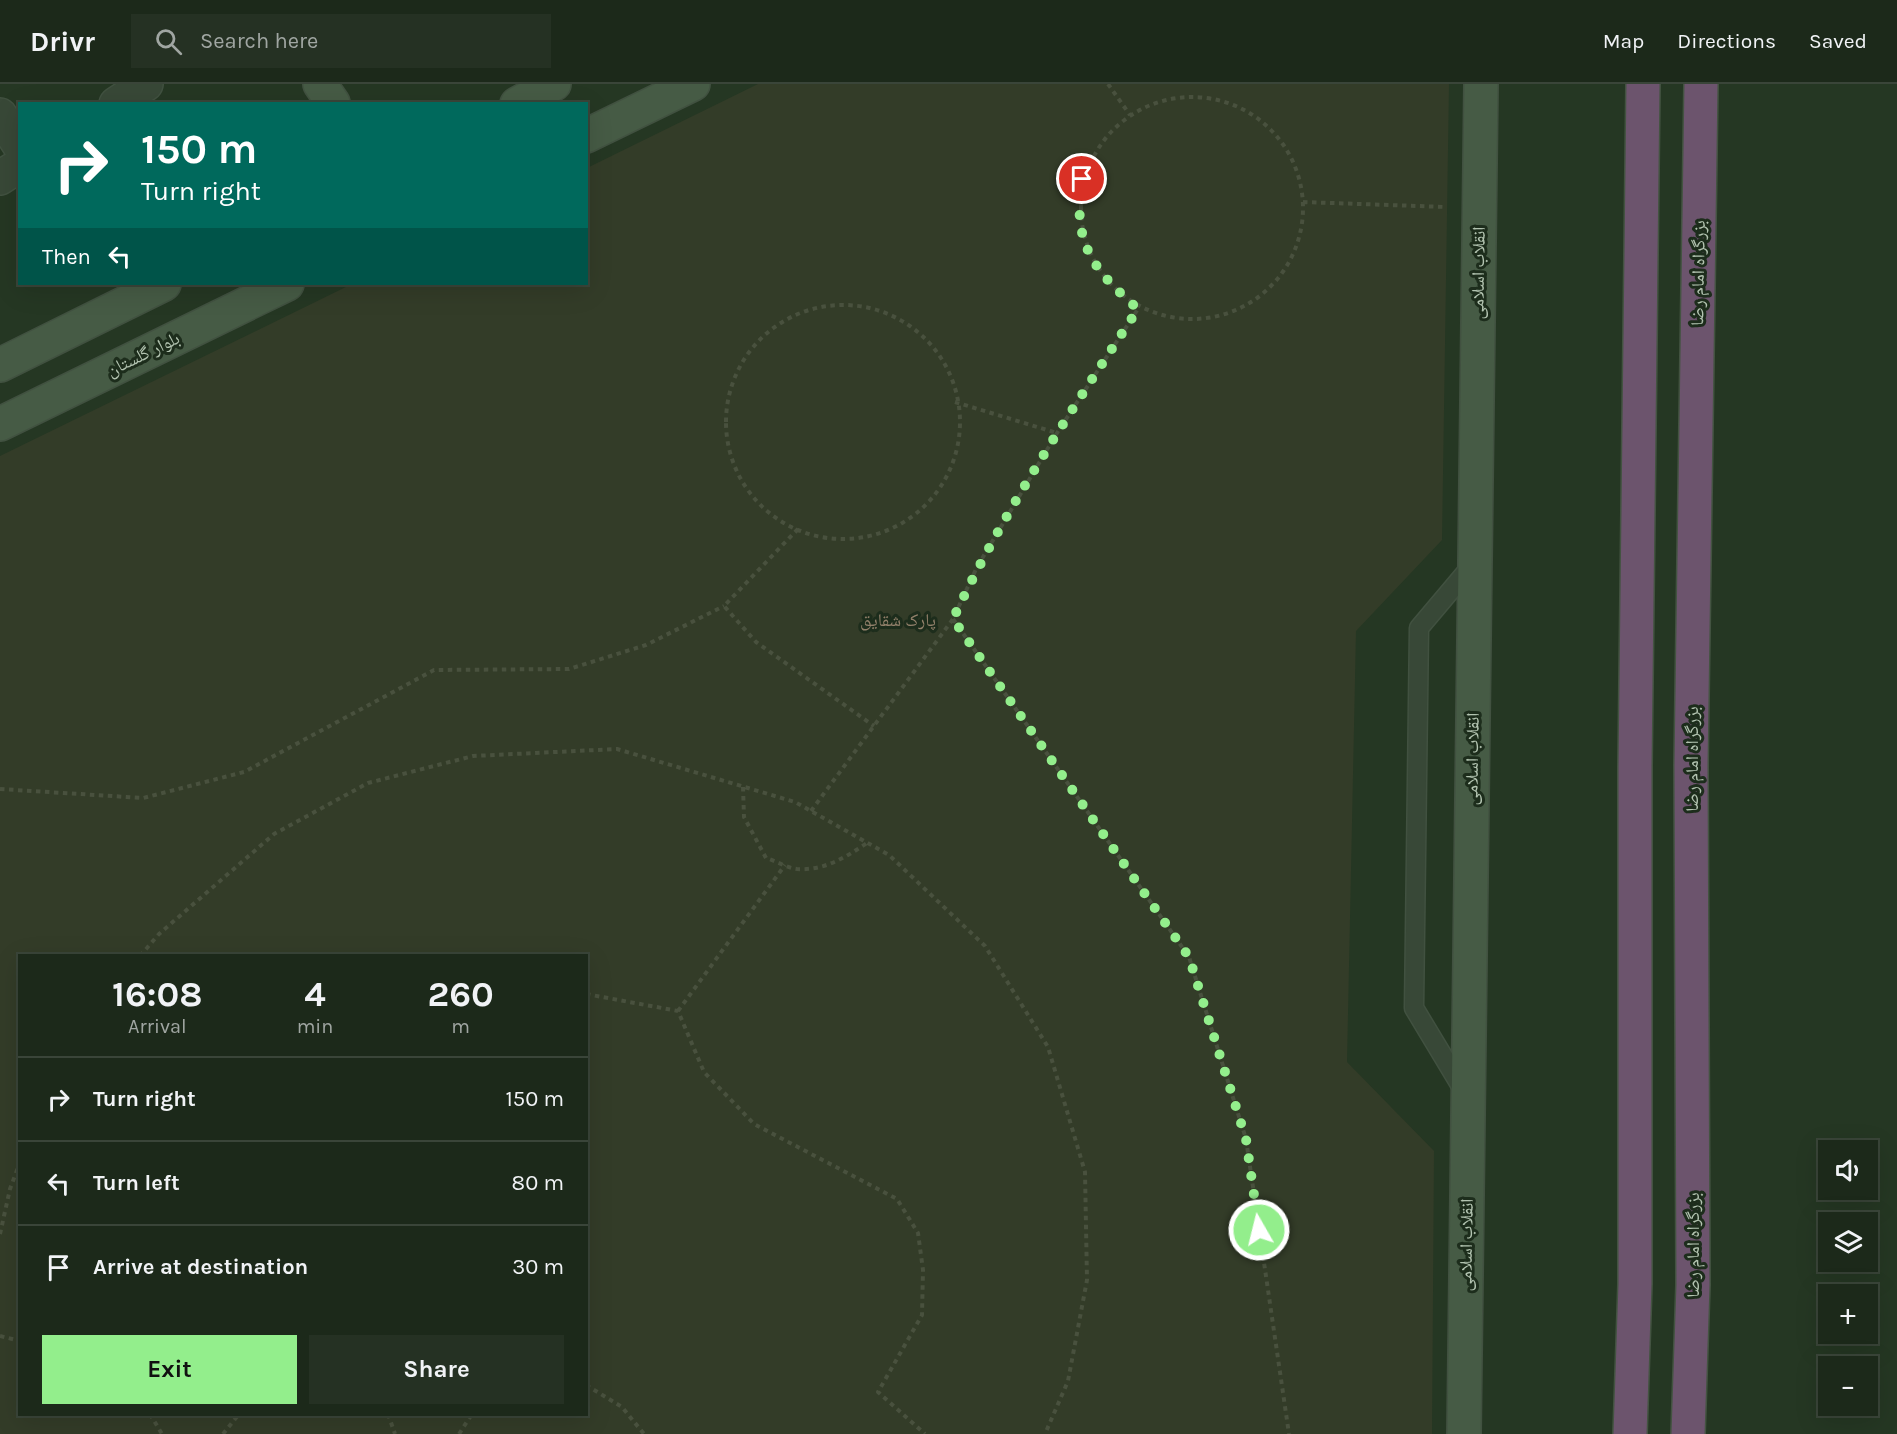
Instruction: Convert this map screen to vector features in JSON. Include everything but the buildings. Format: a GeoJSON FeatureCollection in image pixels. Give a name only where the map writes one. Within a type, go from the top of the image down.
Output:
{"type":"FeatureCollection","features":[{"type":"Feature","properties":{"kind":"highway"},"geometry":{"type":"LineString","coordinates":[[1630,1434],[1635,1284],[1635,767],[1643,84]]}},
{"type":"Feature","properties":{"kind":"highway","name":"بزرگراه امام رضا"},"geometry":{"type":"LineString","coordinates":[[1688,1434],[1693,1285],[1691,765],[1701,84]]}},
{"type":"Feature","properties":{"kind":"street"},"geometry":{"type":"LineString","coordinates":[[119,102],[146,84]]}},
{"type":"Feature","properties":{"kind":"street"},"geometry":{"type":"LineString","coordinates":[[320,84],[332,102]]}},
{"type":"Feature","properties":{"kind":"street"},"geometry":{"type":"LineString","coordinates":[[521,102],[554,84]]}},
{"type":"Feature","properties":{"kind":"street"},"geometry":{"type":"LineString","coordinates":[[588,135],[693,84]]}},
{"type":"Feature","properties":{"kind":"street","name":"انقلاب اسلامی"},"geometry":{"type":"LineString","coordinates":[[1464,1434],[1481,84]]}},
{"type":"Feature","properties":{"kind":"street"},"geometry":{"type":"LineString","coordinates":[[0,115],[18,143]]}},
{"type":"Feature","properties":{"kind":"street"},"geometry":{"type":"LineString","coordinates":[[0,178],[18,166]]}},
{"type":"Feature","properties":{"kind":"street"},"geometry":{"type":"LineString","coordinates":[[0,365],[162,285]]}},
{"type":"Feature","properties":{"kind":"street","name":"بلوار گلستان"},"geometry":{"type":"LineString","coordinates":[[0,424],[285,285]]}},
{"type":"Feature","properties":{"kind":"lane"},"geometry":{"type":"LineString","coordinates":[[1468,1098],[1414,1008],[1419,628],[1474,562]]}},
{"type":"Feature","properties":{"kind":"path"},"geometry":{"type":"LineString","coordinates":[[1108,84],[1130,115]]}},
{"type":"Feature","properties":{"kind":"path"},"geometry":{"type":"LineString","coordinates":[[1192,95],[1229,101],[1262,119],[1287,146],[1302,181],[1303,202],[1304,217],[1295,254],[1274,284],[1244,307],[1171,318],[1138,309],[1108,282],[1087,251],[1079,215],[1082,179],[1098,145],[1130,115],[1192,95]]}},
{"type":"Feature","properties":{"kind":"path"},"geometry":{"type":"LineString","coordinates":[[1303,202],[1479,208]]}},
{"type":"Feature","properties":{"kind":"path"},"geometry":{"type":"LineString","coordinates":[[859,305],[894,316],[925,337],[948,366],[954,402],[961,438],[950,473],[929,504],[899,526],[864,539],[823,538],[784,525],[753,499],[732,464],[725,423],[732,383],[752,347],[783,321],[822,306],[859,305]]}},
{"type":"Feature","properties":{"kind":"path"},"geometry":{"type":"LineString","coordinates":[[811,811],[953,619],[977,567],[1058,433],[1138,309]]}},
{"type":"Feature","properties":{"kind":"path"},"geometry":{"type":"LineString","coordinates":[[954,402],[1058,433]]}},
{"type":"Feature","properties":{"kind":"path"},"geometry":{"type":"LineString","coordinates":[[0,789],[142,798],[244,772],[434,669],[569,669],[646,645],[724,606],[798,529]]}},
{"type":"Feature","properties":{"kind":"path"},"geometry":{"type":"LineString","coordinates":[[724,606],[756,642],[874,726]]}},
{"type":"Feature","properties":{"kind":"path"},"geometry":{"type":"LineString","coordinates":[[953,619],[1189,957],[1246,1139],[1289,1434]]}},
{"type":"Feature","properties":{"kind":"path"},"geometry":{"type":"LineString","coordinates":[[142,954],[159,934],[274,834],[368,783],[473,756],[617,749],[795,802],[889,855],[985,945],[1048,1047],[1085,1172],[1087,1280],[1068,1380],[1045,1434]]}},
{"type":"Feature","properties":{"kind":"path"},"geometry":{"type":"LineString","coordinates":[[743,787],[744,817],[766,858],[796,869],[821,867],[842,860],[867,843]]}},
{"type":"Feature","properties":{"kind":"path"},"geometry":{"type":"LineString","coordinates":[[678,1011],[785,865]]}},
{"type":"Feature","properties":{"kind":"path"},"geometry":{"type":"LineString","coordinates":[[588,994],[678,1011]]}},
{"type":"Feature","properties":{"kind":"path"},"geometry":{"type":"LineString","coordinates":[[678,1011],[704,1072],[754,1124],[897,1198],[918,1233],[923,1270],[922,1316],[878,1392],[925,1434]]}},
{"type":"Feature","properties":{"kind":"path"},"geometry":{"type":"LineString","coordinates":[[0,1234],[10,1189],[18,1167]]}},
{"type":"Feature","properties":{"kind":"path"},"geometry":{"type":"LineString","coordinates":[[0,1336],[18,1340]]}},
{"type":"Feature","properties":{"kind":"path"},"geometry":{"type":"LineString","coordinates":[[588,1386],[622,1407],[644,1434]]}},
{"type":"Feature","properties":{"kind":"path"},"geometry":{"type":"LineString","coordinates":[[151,1416],[162,1434]]}},
{"type":"Feature","properties":{"kind":"path"},"geometry":{"type":"LineString","coordinates":[[223,1434],[237,1416]]}},
{"type":"Feature","properties":{"kind":"path"},"geometry":{"type":"LineString","coordinates":[[389,1416],[395,1434]]}},
{"type":"Feature","properties":{"kind":"path"},"geometry":{"type":"LineString","coordinates":[[459,1434],[471,1416]]}},
{"type":"Feature","properties":{"kind":"green space","name":"پارک شقایق"},"geometry":{"type":"Polygon","coordinates":[[[758,84],[1449,84],[1442,540],[1356,631],[1347,1062],[1434,1151],[1432,1434],[0,1434],[0,456],[350,285],[588,285],[588,168],[758,84]]]}},
{"type":"Feature","properties":{"kind":"route"},"geometry":{"type":"LineString","coordinates":[[1082,179],[1079,215],[1087,251],[1108,282],[1138,309],[1058,433],[977,567],[953,619],[1189,957],[1246,1139],[1259,1230]]}}]}
